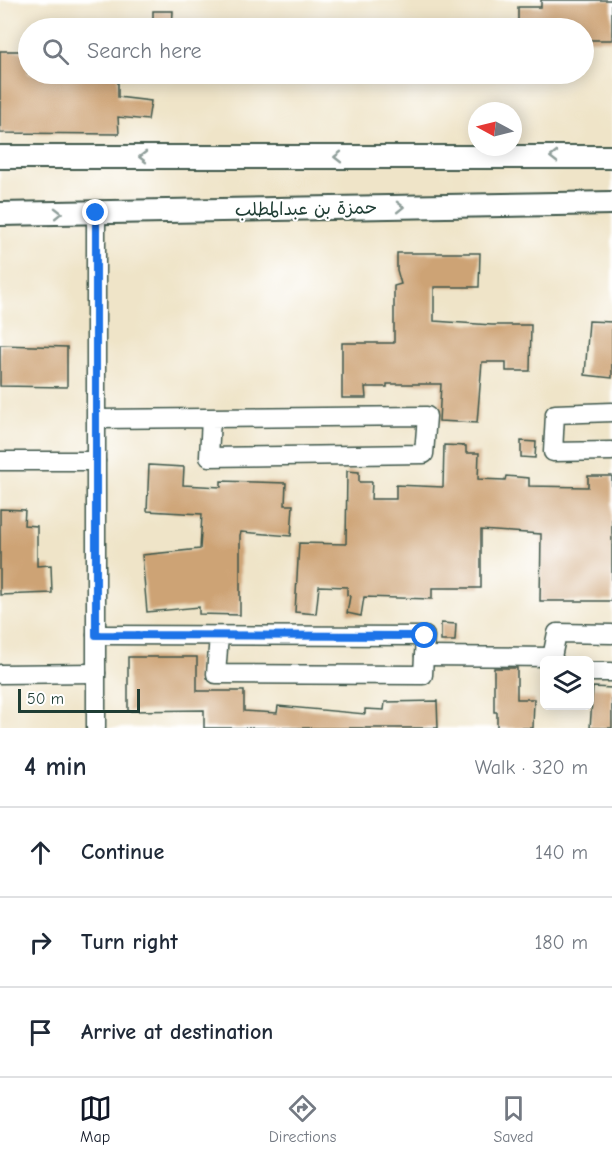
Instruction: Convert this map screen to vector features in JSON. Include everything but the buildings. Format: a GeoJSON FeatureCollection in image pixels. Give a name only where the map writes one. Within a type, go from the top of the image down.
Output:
{"type":"FeatureCollection","features":[{"type":"Feature","properties":{"kind":"street"},"geometry":{"type":"LineString","coordinates":[[0,157],[612,157]]}},
{"type":"Feature","properties":{"kind":"street","name":"حمزة بن عبدالمطلب"},"geometry":{"type":"LineString","coordinates":[[0,214],[612,203]]}},
{"type":"Feature","properties":{"kind":"street"},"geometry":{"type":"LineString","coordinates":[[96,213],[96,728]]}},
{"type":"Feature","properties":{"kind":"street"},"geometry":{"type":"LineString","coordinates":[[612,412],[555,414],[553,452],[612,451]]}},
{"type":"Feature","properties":{"kind":"street"},"geometry":{"type":"LineString","coordinates":[[96,419],[427,416],[424,454],[209,457],[211,418]]}},
{"type":"Feature","properties":{"kind":"street"},"geometry":{"type":"LineString","coordinates":[[0,461],[96,461]]}},
{"type":"Feature","properties":{"kind":"street"},"geometry":{"type":"LineString","coordinates":[[553,656],[557,633],[612,634]]}},
{"type":"Feature","properties":{"kind":"street"},"geometry":{"type":"LineString","coordinates":[[96,635],[425,636],[423,675],[216,674],[219,636]]}},
{"type":"Feature","properties":{"kind":"street"},"geometry":{"type":"LineString","coordinates":[[424,656],[540,659]]}},
{"type":"Feature","properties":{"kind":"street"},"geometry":{"type":"LineString","coordinates":[[594,672],[612,672]]}},
{"type":"Feature","properties":{"kind":"street"},"geometry":{"type":"LineString","coordinates":[[0,674],[96,673]]}},
{"type":"Feature","properties":{"kind":"route"},"geometry":{"type":"LineString","coordinates":[[96,213],[96,635],[425,636]]}}]}
